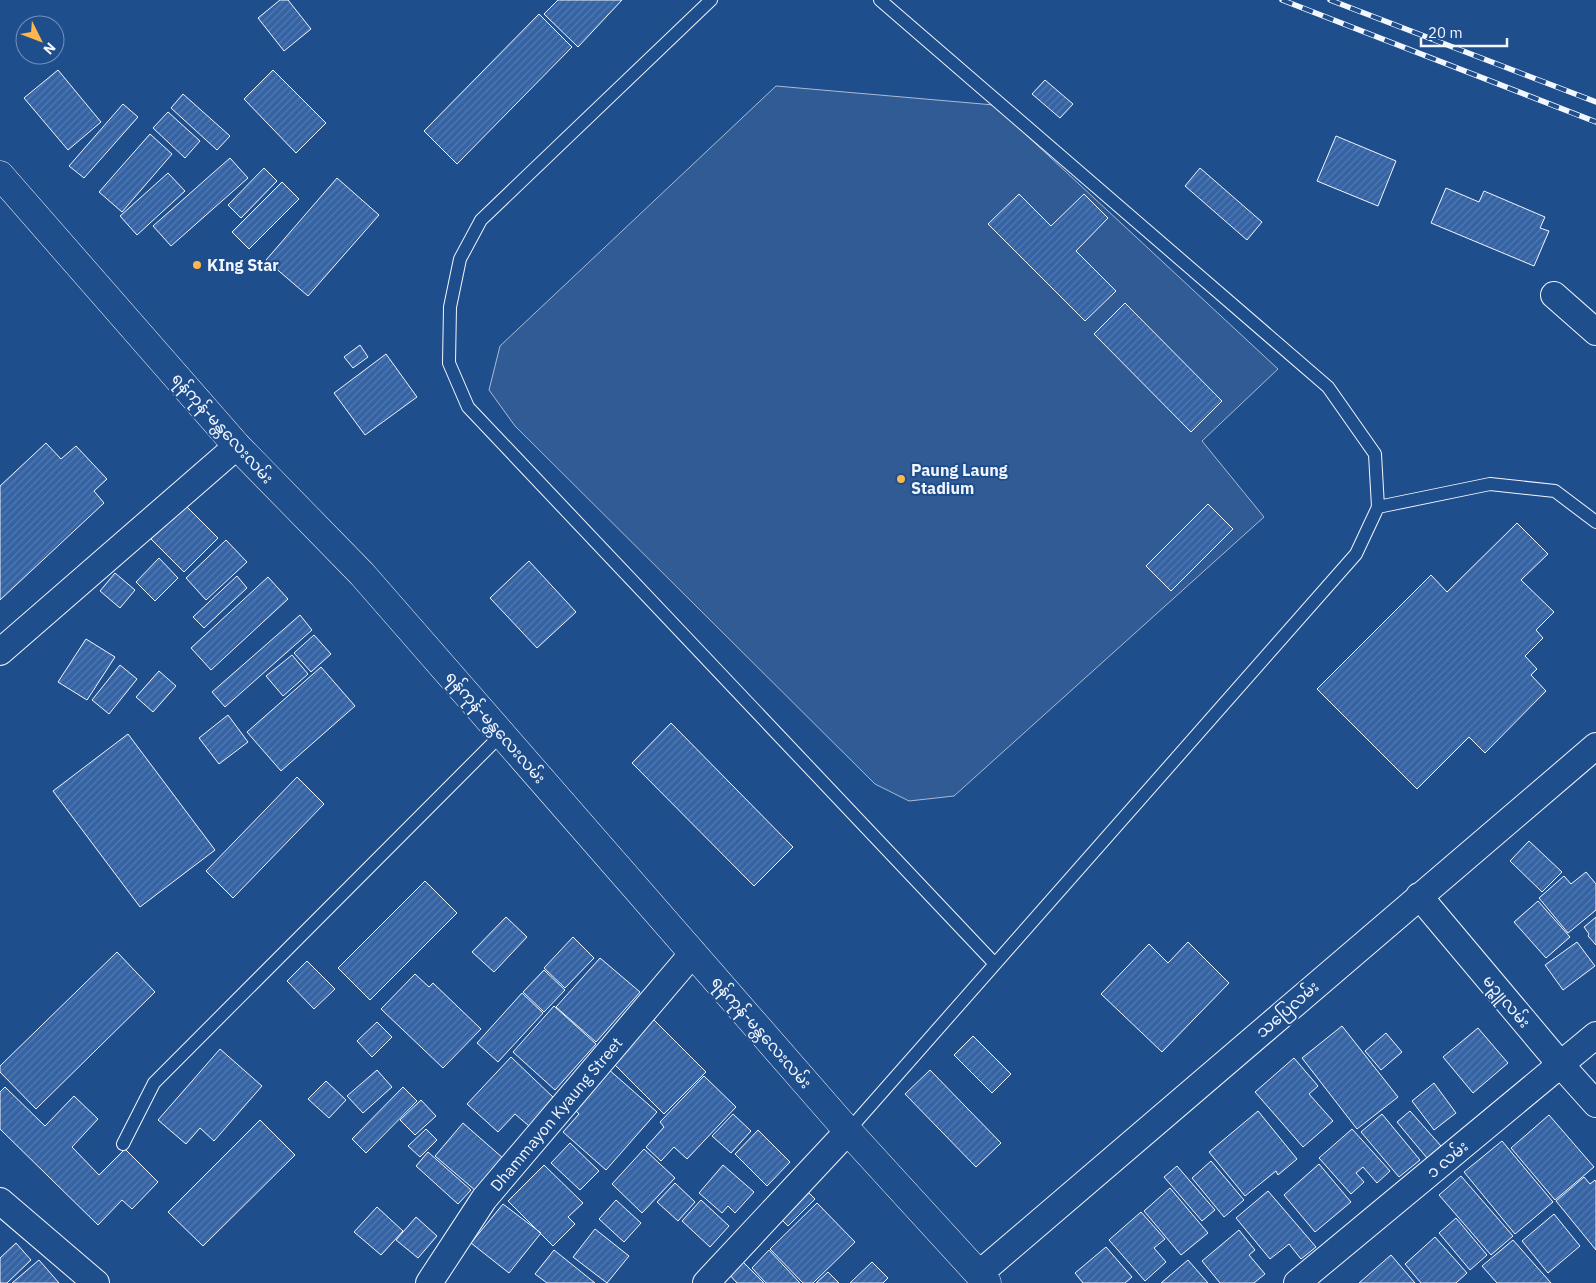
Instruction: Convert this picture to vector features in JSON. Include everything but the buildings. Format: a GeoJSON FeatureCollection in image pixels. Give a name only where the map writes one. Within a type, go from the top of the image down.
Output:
{"type":"FeatureCollection","features":[{"type":"Feature","properties":{"kind":"main road","name":"ရန်ကုန်-မန္တလေးလမ်း"},"geometry":{"type":"LineString","coordinates":[[0,175],[237,446],[362,574],[848,1130],[984,1278]]}},
{"type":"Feature","properties":{"kind":"street"},"geometry":{"type":"LineString","coordinates":[[1554,295],[1596,332]]}},
{"type":"Feature","properties":{"kind":"street"},"geometry":{"type":"LineString","coordinates":[[0,652],[237,446]]}},
{"type":"Feature","properties":{"kind":"street","name":"သပြေလမ်း"},"geometry":{"type":"LineString","coordinates":[[984,1278],[1419,896],[1596,746]]}},
{"type":"Feature","properties":{"kind":"street","name":"မဉ္ဇူလမ်း"},"geometry":{"type":"LineString","coordinates":[[1419,896],[1596,1104]]}},
{"type":"Feature","properties":{"kind":"street","name":"Dhammayon Kyaung Street"},"geometry":{"type":"LineString","coordinates":[[429,1283],[484,1199],[693,953]]}},
{"type":"Feature","properties":{"kind":"street","name":"၁ လမ်း"},"geometry":{"type":"LineString","coordinates":[[1297,1283],[1596,1035]]}},
{"type":"Feature","properties":{"kind":"street"},"geometry":{"type":"LineString","coordinates":[[706,1283],[848,1130]]}},
{"type":"Feature","properties":{"kind":"street"},"geometry":{"type":"LineString","coordinates":[[0,1201],[96,1283]]}},
{"type":"Feature","properties":{"kind":"lane"},"geometry":{"type":"LineString","coordinates":[[711,0],[481,220],[460,260],[450,307],[449,363],[468,407],[995,964]]}},
{"type":"Feature","properties":{"kind":"lane"},"geometry":{"type":"LineString","coordinates":[[848,1130],[1356,554],[1378,507],[1375,454],[1328,387],[880,0]]}},
{"type":"Feature","properties":{"kind":"lane"},"geometry":{"type":"LineString","coordinates":[[1378,507],[1490,484],[1555,491],[1596,522]]}},
{"type":"Feature","properties":{"kind":"lane"},"geometry":{"type":"LineString","coordinates":[[123,1144],[154,1083],[502,734]]}},
{"type":"Feature","properties":{"kind":"shaded area","name":"Paung Laung Stadium"},"geometry":{"type":"Polygon","coordinates":[[[776,86],[994,105],[1278,369],[1202,441],[1264,517],[954,796],[909,801],[875,784],[515,426],[489,390],[500,346],[776,86]]]}},
{"type":"Feature","properties":{"kind":"railway"},"geometry":{"type":"LineString","coordinates":[[1282,0],[1596,122]]}},
{"type":"Feature","properties":{"kind":"railway"},"geometry":{"type":"LineString","coordinates":[[1330,0],[1596,102]]}},
{"type":"Feature","properties":{"kind":"place","name":"KIng Star"},"geometry":{"type":"Point","coordinates":[197,265]}},
{"type":"Feature","properties":{"kind":"place","name":"Paung Laung Stadium"},"geometry":{"type":"Point","coordinates":[901,479]}}]}
